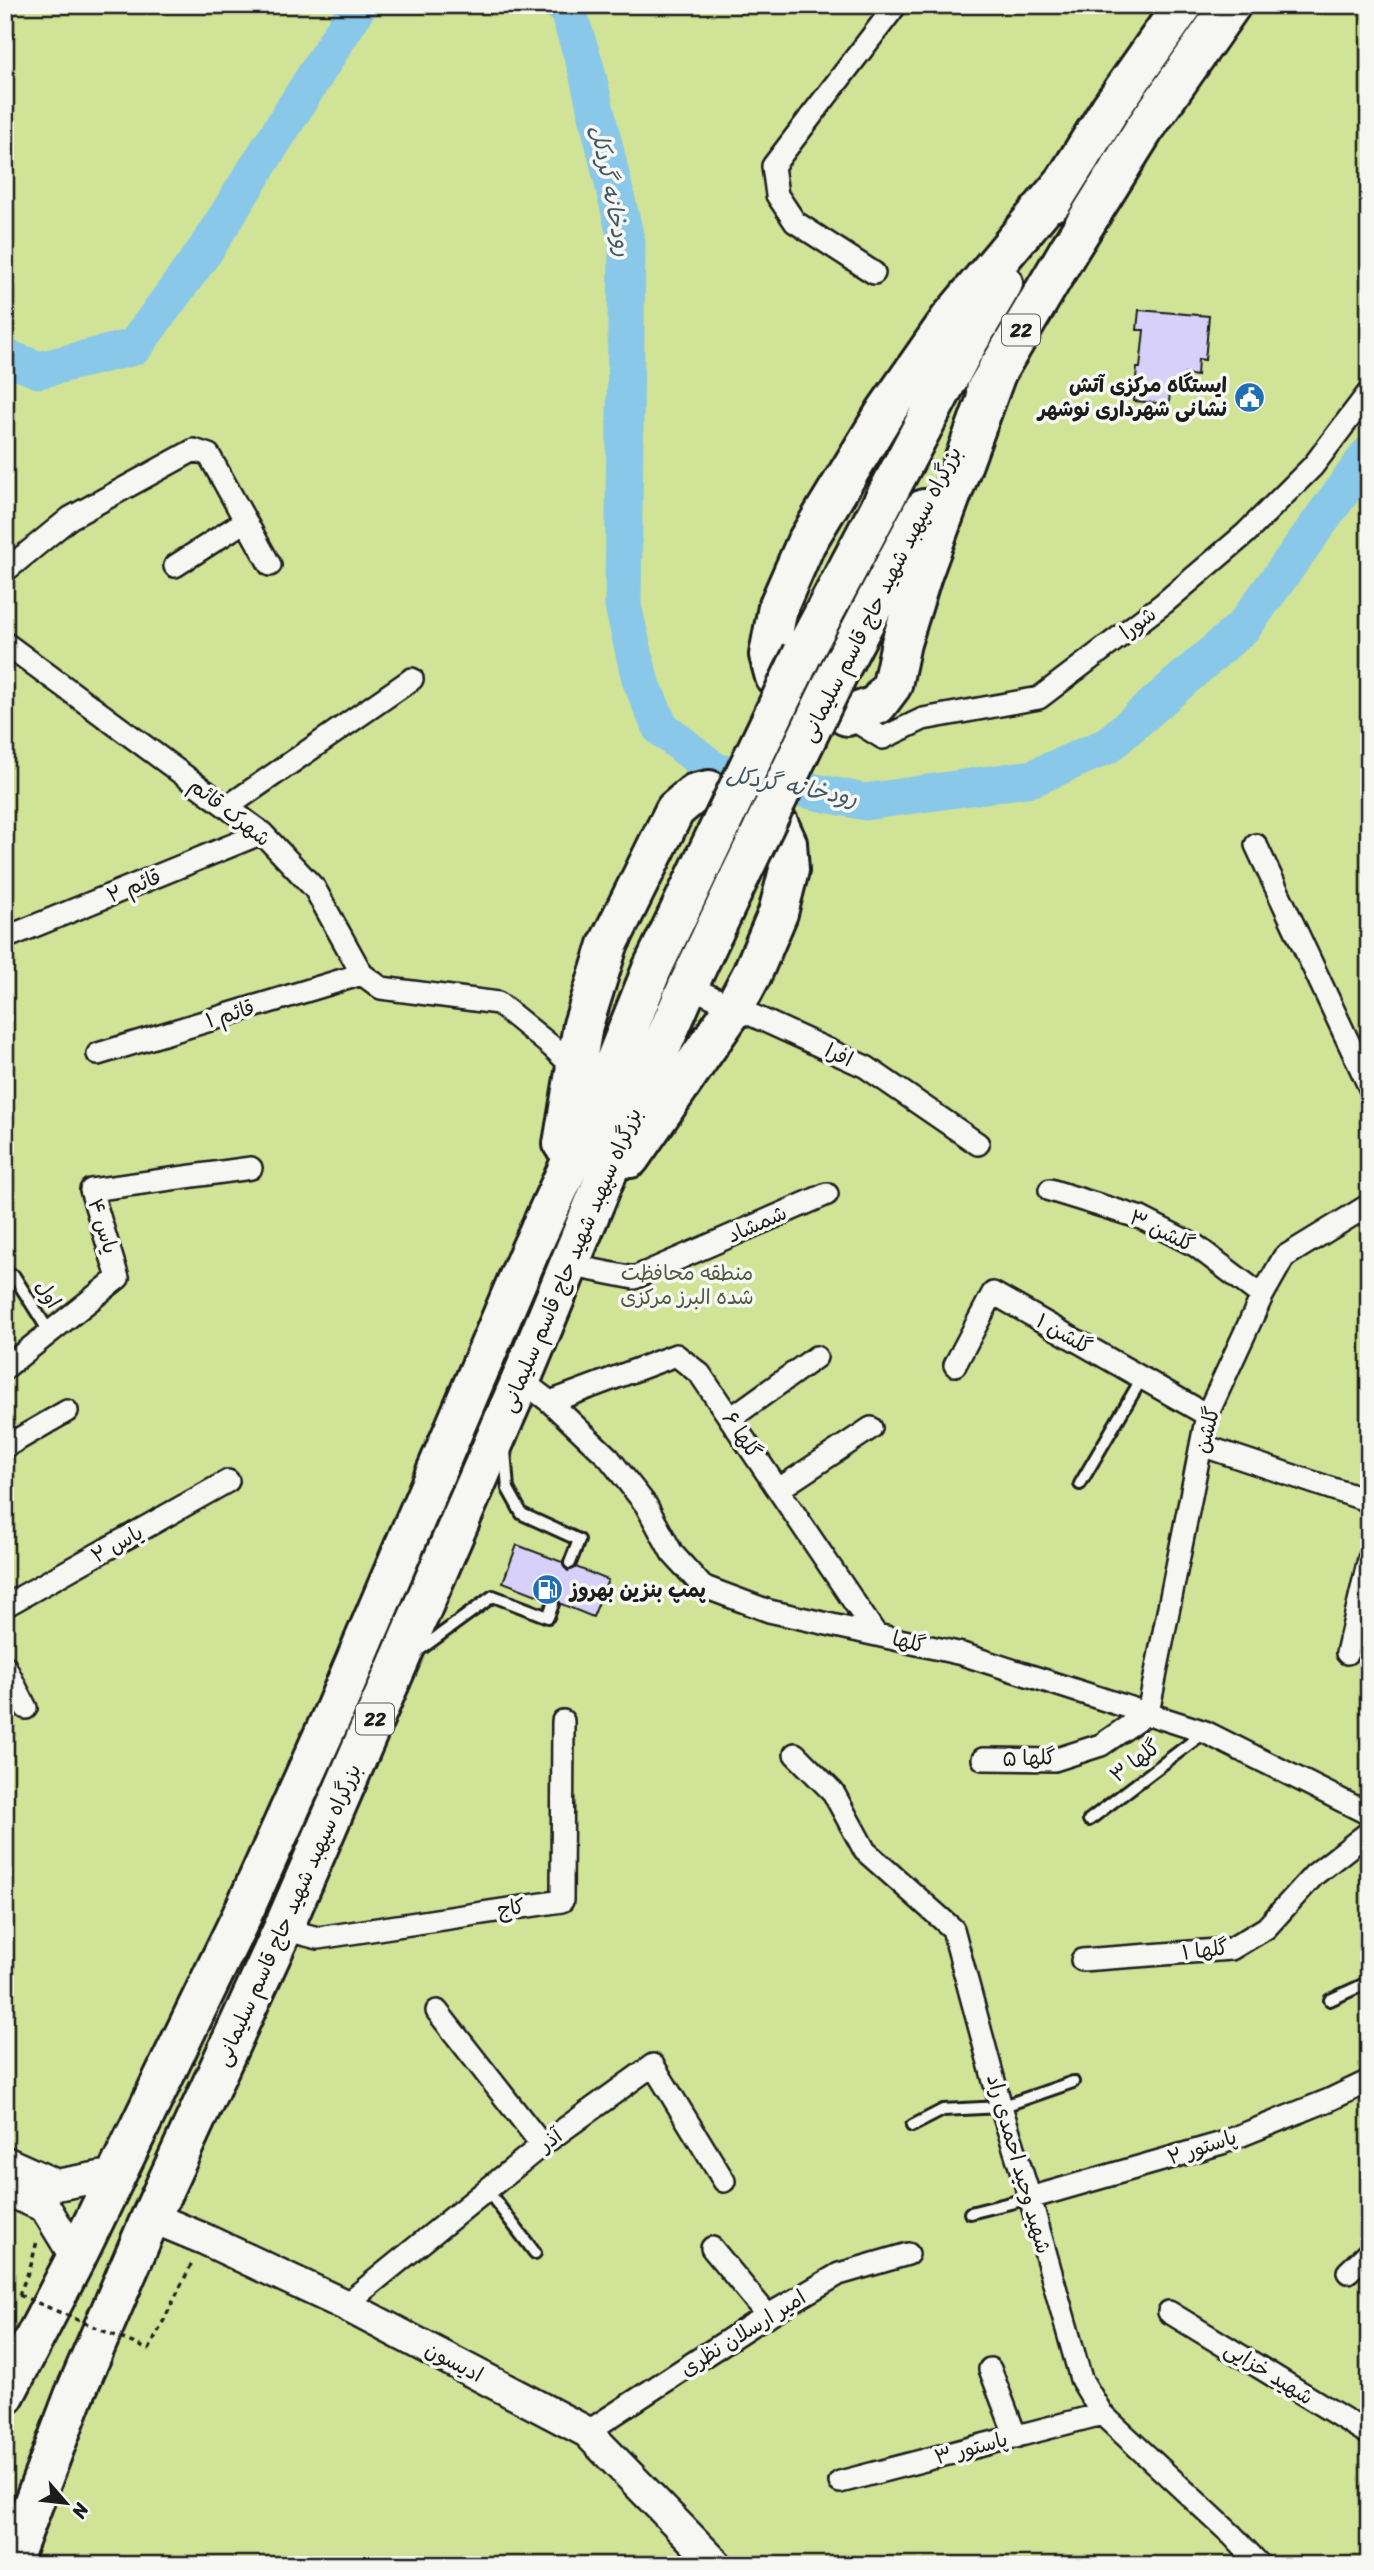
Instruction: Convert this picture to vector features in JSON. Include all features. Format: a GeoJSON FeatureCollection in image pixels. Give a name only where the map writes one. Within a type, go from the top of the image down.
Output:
{"type":"FeatureCollection","features":[{"type":"Feature","properties":{"kind":"highway","name":"بزرگراه سپهبد شهید حاج قاسم سلیمانی"},"geometry":{"type":"LineString","coordinates":[[5,2395],[76,2258],[242,1915],[335,1709],[552,1203],[589,1082],[652,969],[803,653],[964,348],[1110,109],[1182,5]]}},
{"type":"Feature","properties":{"kind":"highway","name":"بزرگراه سپهبد شهید حاج قاسم سلیمانی"},"geometry":{"type":"LineString","coordinates":[[9,2565],[74,2396],[150,2217],[284,1929],[502,1423],[535,1391],[568,1265],[688,986],[741,874],[839,671],[998,368],[1143,131],[1231,5]]}},
{"type":"Feature","properties":{"kind":"highway"},"geometry":{"type":"LineString","coordinates":[[998,368],[922,575],[901,643],[892,685],[877,705],[847,716],[775,677],[769,654],[778,607],[806,543],[886,411],[950,318],[1065,181]]}},
{"type":"Feature","properties":{"kind":"highway"},"geometry":{"type":"LineString","coordinates":[[589,1082],[583,1025],[608,944],[675,810],[695,793],[709,790],[779,825],[787,843],[789,870],[778,913],[752,974],[734,1008],[674,1097],[589,1214]]}},
{"type":"Feature","properties":{"kind":"highway"},"geometry":{"type":"LineString","coordinates":[[5,2538],[38,2490]]}},
{"type":"Feature","properties":{"kind":"street"},"geometry":{"type":"LineString","coordinates":[[873,272],[795,222],[777,195],[773,166],[896,5]]}},
{"type":"Feature","properties":{"kind":"street","name":"شورا"},"geometry":{"type":"LineString","coordinates":[[847,716],[883,738],[923,719],[1039,698],[1164,603],[1245,534],[1313,466],[1369,392]]}},
{"type":"Feature","properties":{"kind":"street"},"geometry":{"type":"LineString","coordinates":[[5,571],[71,518],[194,450],[209,455],[270,565]]}},
{"type":"Feature","properties":{"kind":"street"},"geometry":{"type":"LineString","coordinates":[[175,566],[245,521]]}},
{"type":"Feature","properties":{"kind":"street","name":"شهرک قائم"},"geometry":{"type":"LineString","coordinates":[[8,652],[262,833],[315,889],[362,974]]}},
{"type":"Feature","properties":{"kind":"street"},"geometry":{"type":"LineString","coordinates":[[227,807],[412,679]]}},
{"type":"Feature","properties":{"kind":"street"},"geometry":{"type":"LineString","coordinates":[[892,685],[903,710],[923,719]]}},
{"type":"Feature","properties":{"kind":"street","name":"قائم ۲"},"geometry":{"type":"LineString","coordinates":[[5,939],[262,833]]}},
{"type":"Feature","properties":{"kind":"street"},"geometry":{"type":"LineString","coordinates":[[1256,845],[1369,1086]]}},
{"type":"Feature","properties":{"kind":"street"},"geometry":{"type":"LineString","coordinates":[[362,974],[381,988],[498,1003],[589,1082]]}},
{"type":"Feature","properties":{"kind":"street","name":"قائم ۱"},"geometry":{"type":"LineString","coordinates":[[98,1054],[362,974]]}},
{"type":"Feature","properties":{"kind":"street","name":"افرا"},"geometry":{"type":"LineString","coordinates":[[688,986],[866,1067],[978,1144]]}},
{"type":"Feature","properties":{"kind":"street","name":"یاس ۴"},"geometry":{"type":"LineString","coordinates":[[5,1368],[118,1278],[91,1190],[251,1168]]}},
{"type":"Feature","properties":{"kind":"street","name":"گلشن ۳"},"geometry":{"type":"LineString","coordinates":[[1050,1190],[1141,1218],[1196,1246],[1262,1296]]}},
{"type":"Feature","properties":{"kind":"street","name":"شمشاد"},"geometry":{"type":"LineString","coordinates":[[568,1265],[634,1278],[827,1194]]}},
{"type":"Feature","properties":{"kind":"street","name":"گلشن"},"geometry":{"type":"LineString","coordinates":[[1148,1713],[1207,1415],[1262,1296],[1284,1257],[1369,1205]]}},
{"type":"Feature","properties":{"kind":"street","name":"گلشن ۱"},"geometry":{"type":"LineString","coordinates":[[955,1364],[993,1293],[1207,1415]]}},
{"type":"Feature","properties":{"kind":"street","name":"گلها ۶"},"geometry":{"type":"LineString","coordinates":[[535,1391],[676,1355],[700,1374],[875,1633]]}},
{"type":"Feature","properties":{"kind":"street"},"geometry":{"type":"LineString","coordinates":[[731,1418],[816,1357]]}},
{"type":"Feature","properties":{"kind":"street","name":"گلها"},"geometry":{"type":"LineString","coordinates":[[535,1391],[610,1458],[646,1505],[672,1553],[702,1586],[769,1611],[962,1654],[1205,1732],[1369,1814]]}},
{"type":"Feature","properties":{"kind":"street"},"geometry":{"type":"LineString","coordinates":[[5,1447],[66,1411]]}},
{"type":"Feature","properties":{"kind":"street"},"geometry":{"type":"LineString","coordinates":[[779,1489],[871,1428]]}},
{"type":"Feature","properties":{"kind":"street"},"geometry":{"type":"LineString","coordinates":[[1201,1445],[1369,1501]]}},
{"type":"Feature","properties":{"kind":"street","name":"یاس ۲"},"geometry":{"type":"LineString","coordinates":[[5,1606],[228,1481]]}},
{"type":"Feature","properties":{"kind":"street"},"geometry":{"type":"LineString","coordinates":[[1347,1653],[1369,1559]]}},
{"type":"Feature","properties":{"kind":"street"},"geometry":{"type":"LineString","coordinates":[[5,1666],[26,1708]]}},
{"type":"Feature","properties":{"kind":"street","name":"گلها ۵"},"geometry":{"type":"LineString","coordinates":[[982,1759],[1054,1760],[1101,1745],[1148,1713]]}},
{"type":"Feature","properties":{"kind":"street","name":"کاج"},"geometry":{"type":"LineString","coordinates":[[284,1929],[318,1938],[562,1900],[563,1721]]}},
{"type":"Feature","properties":{"kind":"street","name":"شهید وحید احمدی راد"},"geometry":{"type":"LineString","coordinates":[[795,1754],[833,1792],[865,1851],[953,1928],[1001,2107],[1030,2198],[1081,2379],[1102,2414],[1232,2535],[1260,2565]]}},
{"type":"Feature","properties":{"kind":"street","name":"گلها ۱"},"geometry":{"type":"LineString","coordinates":[[1082,1960],[1231,1950],[1266,1928],[1314,1875],[1369,1832]]}},
{"type":"Feature","properties":{"kind":"street"},"geometry":{"type":"LineString","coordinates":[[437,2011],[542,2145]]}},
{"type":"Feature","properties":{"kind":"street","name":"آذر"},"geometry":{"type":"LineString","coordinates":[[345,2305],[542,2145],[653,2065],[724,2181]]}},
{"type":"Feature","properties":{"kind":"street","name":"پاستور ۲"},"geometry":{"type":"LineString","coordinates":[[1030,2198],[1222,2143],[1369,2081]]}},
{"type":"Feature","properties":{"kind":"street"},"geometry":{"type":"LineString","coordinates":[[5,2162],[56,2185],[116,2174]]}},
{"type":"Feature","properties":{"kind":"street"},"geometry":{"type":"LineString","coordinates":[[5,2189],[45,2207],[76,2258]]}},
{"type":"Feature","properties":{"kind":"street","name":"ادیسون"},"geometry":{"type":"LineString","coordinates":[[150,2217],[204,2238],[345,2305],[587,2432],[717,2565]]}},
{"type":"Feature","properties":{"kind":"street"},"geometry":{"type":"LineString","coordinates":[[712,2248],[768,2316]]}},
{"type":"Feature","properties":{"kind":"street"},"geometry":{"type":"LineString","coordinates":[[1348,2272],[1369,2252]]}},
{"type":"Feature","properties":{"kind":"street","name":"امیر ارسلان نظری"},"geometry":{"type":"LineString","coordinates":[[587,2432],[768,2316],[839,2274],[908,2254]]}},
{"type":"Feature","properties":{"kind":"street","name":"شهید خزایی"},"geometry":{"type":"LineString","coordinates":[[1169,2312],[1369,2434]]}},
{"type":"Feature","properties":{"kind":"street"},"geometry":{"type":"LineString","coordinates":[[990,2369],[1016,2437]]}},
{"type":"Feature","properties":{"kind":"street","name":"پاستور ۳"},"geometry":{"type":"LineString","coordinates":[[840,2482],[1102,2414]]}},
{"type":"Feature","properties":{"kind":"lane","name":"اول"},"geometry":{"type":"LineString","coordinates":[[14,1276],[50,1333]]}},
{"type":"Feature","properties":{"kind":"lane"},"geometry":{"type":"LineString","coordinates":[[1080,1484],[1142,1378]]}},
{"type":"Feature","properties":{"kind":"lane"},"geometry":{"type":"LineString","coordinates":[[502,1423],[508,1489],[522,1514],[579,1539],[570,1563]]}},
{"type":"Feature","properties":{"kind":"lane"},"geometry":{"type":"LineString","coordinates":[[399,1665],[493,1596],[548,1617],[554,1604]]}},
{"type":"Feature","properties":{"kind":"lane","name":"گلها ۳"},"geometry":{"type":"LineString","coordinates":[[1089,1820],[1205,1732]]}},
{"type":"Feature","properties":{"kind":"lane"},"geometry":{"type":"LineString","coordinates":[[1330,2000],[1369,1982]]}},
{"type":"Feature","properties":{"kind":"lane"},"geometry":{"type":"LineString","coordinates":[[912,2126],[943,2110],[1001,2107],[1073,2082]]}},
{"type":"Feature","properties":{"kind":"lane"},"geometry":{"type":"LineString","coordinates":[[487,2190],[535,2253]]}},
{"type":"Feature","properties":{"kind":"lane"},"geometry":{"type":"LineString","coordinates":[[970,2213],[1030,2198]]}},
{"type":"Feature","properties":{"kind":"path"},"geometry":{"type":"LineString","coordinates":[[31,2265],[19,2295],[149,2350],[204,2238]]}},
{"type":"Feature","properties":{"kind":"green space","name":"منطقه محافظت شده البرز مرکزی"},"geometry":{"type":"Polygon","coordinates":[[[5,5],[1369,5],[1369,2565],[5,2565],[5,5]]]}},
{"type":"Feature","properties":{"kind":"building"},"geometry":{"type":"Polygon","coordinates":[[[1139,310],[1209,316],[1205,360],[1198,359],[1197,376],[1185,374],[1184,390],[1170,389],[1169,404],[1134,401],[1144,330],[1137,330],[1139,310]]]}},
{"type":"Feature","properties":{"kind":"building"},"geometry":{"type":"Polygon","coordinates":[[[517,1545],[562,1562],[568,1571],[576,1567],[608,1580],[593,1617],[561,1604],[555,1596],[547,1599],[503,1582],[517,1545]]]}},
{"type":"Feature","properties":{"kind":"waterway","name":"رودخانه گردکل"},"geometry":{"type":"LineString","coordinates":[[5,357],[39,370],[134,347],[204,252],[359,5]]}},
{"type":"Feature","properties":{"kind":"waterway","name":"رودخانه گردکل"},"geometry":{"type":"LineString","coordinates":[[562,5],[567,8],[586,68],[627,243],[623,606],[640,679],[660,727],[715,771],[865,802],[1033,778],[1107,746],[1244,626],[1369,454]]}},
{"type":"Feature","properties":{"kind":"place","name":"ایستگاه مرکزی آتش نشانی شهرداری نوشهر"},"geometry":{"type":"Point","coordinates":[1250,397]}},
{"type":"Feature","properties":{"kind":"place","name":"پمپ بنزین بهروز"},"geometry":{"type":"Point","coordinates":[547,1590]}}]}
